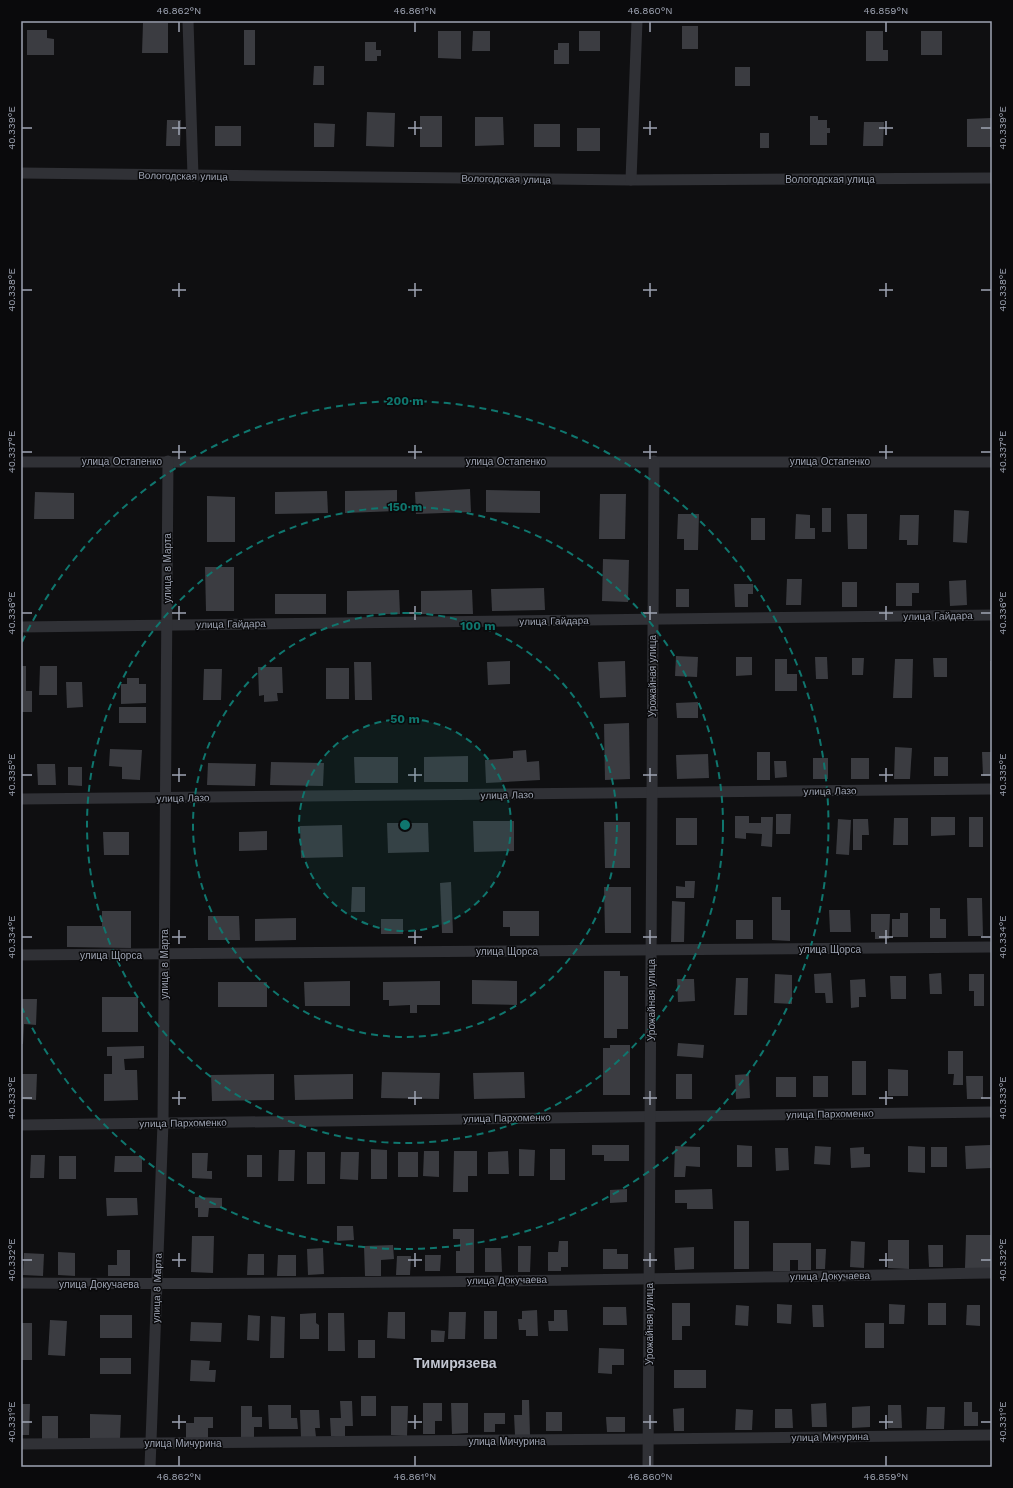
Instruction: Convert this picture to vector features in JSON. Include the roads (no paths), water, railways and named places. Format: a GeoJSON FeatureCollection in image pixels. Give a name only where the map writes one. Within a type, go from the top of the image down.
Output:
{"type":"FeatureCollection","features":[{"type":"Feature","properties":{"kind":"street"},"geometry":{"type":"LineString","coordinates":[[188,21],[193,176]]}},
{"type":"Feature","properties":{"kind":"street"},"geometry":{"type":"LineString","coordinates":[[631,180],[637,21]]}},
{"type":"Feature","properties":{"kind":"street","name":"Вологодская улица"},"geometry":{"type":"LineString","coordinates":[[21,174],[631,180],[992,178]]}},
{"type":"Feature","properties":{"kind":"street","name":"улица 8 Марта"},"geometry":{"type":"LineString","coordinates":[[150,1467],[163,1123],[168,461]]}},
{"type":"Feature","properties":{"kind":"street","name":"Урожайная улица"},"geometry":{"type":"LineString","coordinates":[[648,1467],[654,461]]}},
{"type":"Feature","properties":{"kind":"street","name":"улица Остапенко"},"geometry":{"type":"LineString","coordinates":[[21,462],[992,462]]}},
{"type":"Feature","properties":{"kind":"street","name":"улица Гайдара"},"geometry":{"type":"LineString","coordinates":[[21,627],[992,615]]}},
{"type":"Feature","properties":{"kind":"street","name":"улица Лазо"},"geometry":{"type":"LineString","coordinates":[[21,800],[992,789]]}},
{"type":"Feature","properties":{"kind":"street","name":"улица Щорса"},"geometry":{"type":"LineString","coordinates":[[21,955],[992,947]]}},
{"type":"Feature","properties":{"kind":"street","name":"улица Пархоменко"},"geometry":{"type":"LineString","coordinates":[[21,1125],[992,1112]]}},
{"type":"Feature","properties":{"kind":"street","name":"улица Докучаева"},"geometry":{"type":"LineString","coordinates":[[21,1283],[157,1284],[992,1274]]}},
{"type":"Feature","properties":{"kind":"street","name":"улица Мичурина"},"geometry":{"type":"LineString","coordinates":[[21,1444],[649,1440],[992,1435]]}},
{"type":"Feature","properties":{"kind":"district","name":"Тимирязева"},"geometry":{"type":"Point","coordinates":[455,1363]}}]}
